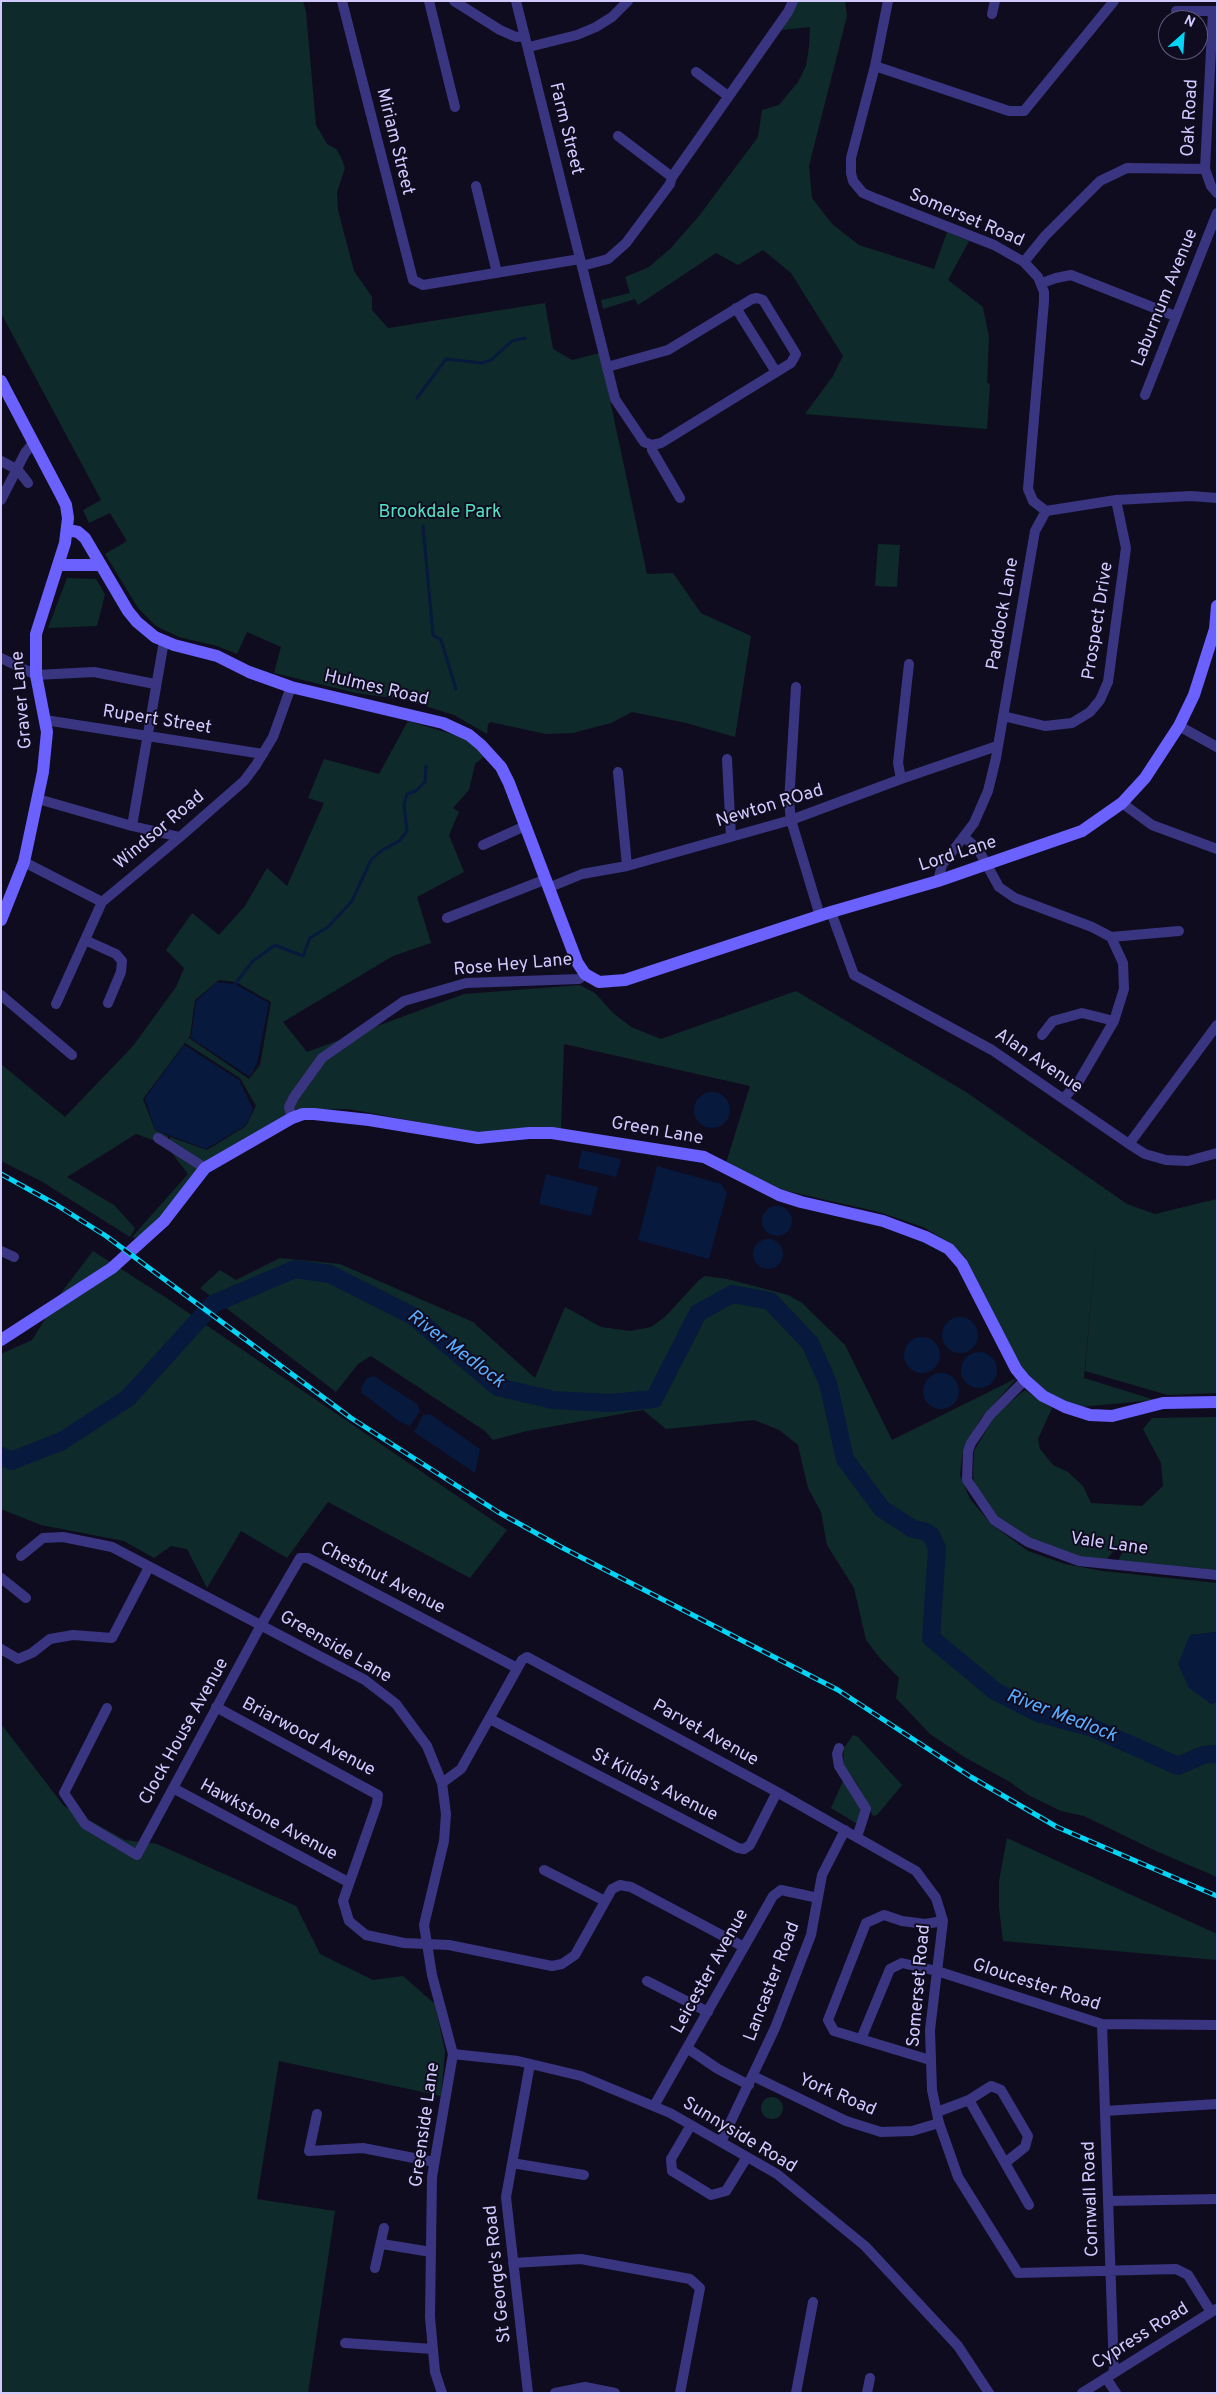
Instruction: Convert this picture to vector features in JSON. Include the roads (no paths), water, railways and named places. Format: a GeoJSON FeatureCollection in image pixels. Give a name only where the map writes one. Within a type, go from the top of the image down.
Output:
{"type":"FeatureCollection","features":[{"type":"Feature","properties":{"kind":"street","name":"Miriam Street"},"geometry":{"type":"LineString","coordinates":[[342,1],[414,280],[423,285],[498,273]]}},
{"type":"Feature","properties":{"kind":"street"},"geometry":{"type":"LineString","coordinates":[[429,1],[455,107]]}},
{"type":"Feature","properties":{"kind":"street"},"geometry":{"type":"LineString","coordinates":[[454,1],[500,30],[516,37],[525,36]]}},
{"type":"Feature","properties":{"kind":"street","name":"Farm Street"},"geometry":{"type":"LineString","coordinates":[[516,1],[615,399],[644,442],[652,445]]}},
{"type":"Feature","properties":{"kind":"street"},"geometry":{"type":"LineString","coordinates":[[528,47],[577,35],[596,27],[612,17],[628,1]]}},
{"type":"Feature","properties":{"kind":"street"},"geometry":{"type":"LineString","coordinates":[[476,186],[498,273],[608,259],[618,252],[670,184],[672,177],[793,1]]}},
{"type":"Feature","properties":{"kind":"street","name":"Somerset Road"},"geometry":{"type":"LineString","coordinates":[[888,1],[875,66],[851,158],[850,173],[856,186],[863,193],[877,199],[958,229],[994,245],[1024,262],[1034,270],[1042,283]]}},
{"type":"Feature","properties":{"kind":"street"},"geometry":{"type":"LineString","coordinates":[[992,14],[995,1]]}},
{"type":"Feature","properties":{"kind":"street"},"geometry":{"type":"LineString","coordinates":[[875,66],[1008,111],[1024,110],[1114,1]]}},
{"type":"Feature","properties":{"kind":"street","name":"Oak Road"},"geometry":{"type":"LineString","coordinates":[[1215,11],[1212,114],[1205,169],[1211,186],[1217,194]]}},
{"type":"Feature","properties":{"kind":"street"},"geometry":{"type":"LineString","coordinates":[[696,72],[728,96]]}},
{"type":"Feature","properties":{"kind":"street"},"geometry":{"type":"LineString","coordinates":[[618,136],[672,177]]}},
{"type":"Feature","properties":{"kind":"street"},"geometry":{"type":"LineString","coordinates":[[1024,262],[1045,236],[1100,181],[1127,168],[1205,169]]}},
{"type":"Feature","properties":{"kind":"street","name":"Laburnum Avenue"},"geometry":{"type":"LineString","coordinates":[[1145,395],[1217,213]]}},
{"type":"Feature","properties":{"kind":"street"},"geometry":{"type":"LineString","coordinates":[[1175,316],[1071,275],[1042,283],[1044,301],[1028,489],[1033,500],[1046,511],[1116,500],[1191,496],[1217,498]]}},
{"type":"Feature","properties":{"kind":"street"},"geometry":{"type":"LineString","coordinates":[[608,367],[668,350],[752,298],[763,300],[796,354],[791,363],[661,443],[652,445],[652,450],[680,498]]}},
{"type":"Feature","properties":{"kind":"street"},"geometry":{"type":"LineString","coordinates":[[736,308],[776,372]]}},
{"type":"Feature","properties":{"kind":"street"},"geometry":{"type":"LineString","coordinates":[[1,381],[66,505],[68,530]]}},
{"type":"Feature","properties":{"kind":"street"},"geometry":{"type":"LineString","coordinates":[[1,500],[25,453],[34,442]]}},
{"type":"Feature","properties":{"kind":"street"},"geometry":{"type":"LineString","coordinates":[[1,461],[18,470],[28,483]]}},
{"type":"Feature","properties":{"kind":"street","name":"Prospect Drive"},"geometry":{"type":"LineString","coordinates":[[1003,716],[1045,726],[1072,723],[1090,712],[1100,700],[1108,682],[1126,548],[1116,500]]}},
{"type":"Feature","properties":{"kind":"street","name":"Paddock Lane"},"geometry":{"type":"LineString","coordinates":[[938,881],[942,865],[974,823],[988,791],[1035,531],[1046,511]]}},
{"type":"Feature","properties":{"kind":"street","name":"Graver Lane"},"geometry":{"type":"LineString","coordinates":[[1,920],[24,862],[38,799],[46,745],[45,720],[36,676],[36,634],[68,530]]}},
{"type":"Feature","properties":{"kind":"street","name":"Hulmes Road"},"geometry":{"type":"LineString","coordinates":[[68,530],[78,532],[85,538],[120,599],[137,622],[164,641],[217,656],[249,672],[291,687],[443,723],[469,735],[482,744],[501,768],[571,948],[585,974]]}},
{"type":"Feature","properties":{"kind":"street"},"geometry":{"type":"LineString","coordinates":[[58,565],[100,565]]}},
{"type":"Feature","properties":{"kind":"street","name":"Lord Lane"},"geometry":{"type":"LineString","coordinates":[[585,974],[599,982],[625,980],[826,914],[938,881],[1082,831],[1122,803],[1145,778],[1179,726],[1194,695],[1212,638],[1217,606]]}},
{"type":"Feature","properties":{"kind":"street"},"geometry":{"type":"LineString","coordinates":[[132,826],[155,684],[164,641]]}},
{"type":"Feature","properties":{"kind":"street"},"geometry":{"type":"LineString","coordinates":[[1,658],[36,676],[94,672],[155,684]]}},
{"type":"Feature","properties":{"kind":"street"},"geometry":{"type":"LineString","coordinates":[[901,779],[898,763],[910,664]]}},
{"type":"Feature","properties":{"kind":"street","name":"Windsor Road"},"geometry":{"type":"LineString","coordinates":[[56,1004],[102,902],[244,781],[273,737],[291,687]]}},
{"type":"Feature","properties":{"kind":"street","name":"Alan Avenue"},"geometry":{"type":"LineString","coordinates":[[796,687],[789,802],[791,820],[826,914],[854,975],[992,1050],[1145,1154],[1166,1160],[1188,1161],[1217,1153]]}},
{"type":"Feature","properties":{"kind":"street","name":"Rupert Street"},"geometry":{"type":"LineString","coordinates":[[45,720],[263,754]]}},
{"type":"Feature","properties":{"kind":"street"},"geometry":{"type":"LineString","coordinates":[[1179,726],[1217,747]]}},
{"type":"Feature","properties":{"kind":"street","name":"Newton ROad"},"geometry":{"type":"LineString","coordinates":[[447,918],[546,884],[582,874],[626,866],[791,820],[997,746]]}},
{"type":"Feature","properties":{"kind":"street"},"geometry":{"type":"LineString","coordinates":[[727,759],[731,837]]}},
{"type":"Feature","properties":{"kind":"street"},"geometry":{"type":"LineString","coordinates":[[618,772],[626,866]]}},
{"type":"Feature","properties":{"kind":"street"},"geometry":{"type":"LineString","coordinates":[[38,799],[132,826],[180,837]]}},
{"type":"Feature","properties":{"kind":"street"},"geometry":{"type":"LineString","coordinates":[[1122,803],[1152,825],[1217,849]]}},
{"type":"Feature","properties":{"kind":"street"},"geometry":{"type":"LineString","coordinates":[[483,845],[525,826]]}},
{"type":"Feature","properties":{"kind":"street"},"geometry":{"type":"LineString","coordinates":[[964,837],[978,849],[999,887],[1015,898],[1092,927],[1111,937],[1179,931]]}},
{"type":"Feature","properties":{"kind":"street"},"geometry":{"type":"LineString","coordinates":[[24,862],[102,902]]}},
{"type":"Feature","properties":{"kind":"street"},"geometry":{"type":"LineString","coordinates":[[1064,1098],[1079,1081],[1114,1021],[1124,989],[1123,963],[1111,937]]}},
{"type":"Feature","properties":{"kind":"street"},"geometry":{"type":"LineString","coordinates":[[85,940],[116,954],[122,961],[121,972],[108,1003]]}},
{"type":"Feature","properties":{"kind":"street","name":"Rose Hey Lane"},"geometry":{"type":"LineString","coordinates":[[292,1118],[289,1107],[294,1097],[322,1058],[404,1002],[466,983],[579,979],[585,974]]}},
{"type":"Feature","properties":{"kind":"street"},"geometry":{"type":"LineString","coordinates":[[1,995],[72,1055]]}},
{"type":"Feature","properties":{"kind":"street"},"geometry":{"type":"LineString","coordinates":[[1042,1035],[1054,1021],[1082,1013],[1114,1021]]}},
{"type":"Feature","properties":{"kind":"street"},"geometry":{"type":"LineString","coordinates":[[1129,1144],[1217,1025]]}},
{"type":"Feature","properties":{"kind":"street","name":"Green Lane"},"geometry":{"type":"LineString","coordinates":[[205,1168],[292,1118],[303,1114],[342,1117],[478,1138],[529,1133],[552,1133],[704,1157],[779,1195],[883,1221],[949,1248],[962,1264],[1008,1355],[1025,1380],[1043,1396],[1058,1404],[1090,1414],[1112,1416],[1163,1403],[1217,1402]]}},
{"type":"Feature","properties":{"kind":"street"},"geometry":{"type":"LineString","coordinates":[[1,1340],[112,1268],[164,1221],[205,1168],[158,1138]]}},
{"type":"Feature","properties":{"kind":"street"},"geometry":{"type":"LineString","coordinates":[[1,1251],[14,1257]]}},
{"type":"Feature","properties":{"kind":"street","name":"Vale Lane"},"geometry":{"type":"LineString","coordinates":[[1025,1380],[990,1415],[971,1443],[968,1451],[967,1480],[994,1520],[1028,1542],[1079,1561],[1217,1575]]}},
{"type":"Feature","properties":{"kind":"street","name":"Greenside Lane"},"geometry":{"type":"LineString","coordinates":[[21,1556],[43,1538],[63,1537],[112,1547],[365,1680],[382,1692],[411,1722],[427,1746],[442,1783],[446,1814],[444,1840],[424,1925],[426,1944],[453,2054],[432,2177],[430,2317],[435,2372],[442,2393]]}},
{"type":"Feature","properties":{"kind":"street","name":"Chestnut Avenue"},"geometry":{"type":"LineString","coordinates":[[261,1625],[295,1565],[304,1557],[517,1668]]}},
{"type":"Feature","properties":{"kind":"street"},"geometry":{"type":"LineString","coordinates":[[1,1649],[18,1659],[32,1653],[50,1639],[73,1635],[112,1638],[149,1567]]}},
{"type":"Feature","properties":{"kind":"street"},"geometry":{"type":"LineString","coordinates":[[1,1578],[26,1598]]}},
{"type":"Feature","properties":{"kind":"street","name":"Clock House Avenue"},"geometry":{"type":"LineString","coordinates":[[107,1708],[64,1793],[85,1824],[137,1855],[261,1625]]}},
{"type":"Feature","properties":{"kind":"street","name":"Parvet Avenue"},"geometry":{"type":"LineString","coordinates":[[517,1668],[524,1658],[536,1660],[857,1837]]}},
{"type":"Feature","properties":{"kind":"street"},"geometry":{"type":"LineString","coordinates":[[442,1783],[461,1769],[517,1668]]}},
{"type":"Feature","properties":{"kind":"street","name":"Briarwood Avenue"},"geometry":{"type":"LineString","coordinates":[[216,1707],[378,1796],[377,1804],[348,1882],[343,1901],[349,1921],[356,1929],[380,1940],[449,1945],[552,1966],[562,1964],[575,1955],[605,1900]]}},
{"type":"Feature","properties":{"kind":"street","name":"St Kilda's Avenue"},"geometry":{"type":"LineString","coordinates":[[490,1719],[738,1848],[744,1849],[750,1845],[777,1792]]}},
{"type":"Feature","properties":{"kind":"street"},"geometry":{"type":"LineString","coordinates":[[840,1748],[837,1754],[839,1766],[866,1809],[857,1837]]}},
{"type":"Feature","properties":{"kind":"street","name":"Hawkstone Avenue"},"geometry":{"type":"LineString","coordinates":[[173,1788],[348,1882]]}},
{"type":"Feature","properties":{"kind":"street","name":"Lancaster Road"},"geometry":{"type":"LineString","coordinates":[[722,2142],[775,2028],[811,1935],[822,1875],[845,1830]]}},
{"type":"Feature","properties":{"kind":"street","name":"Somerset Road"},"geometry":{"type":"LineString","coordinates":[[857,1837],[916,1871],[936,1898],[943,1921],[930,2030],[930,2060],[932,2090],[939,2123],[958,2178],[1018,2273],[1176,2269],[1188,2275],[1214,2310]]}},
{"type":"Feature","properties":{"kind":"street"},"geometry":{"type":"LineString","coordinates":[[544,1870],[605,1900],[616,1887],[631,1887],[744,1947]]}},
{"type":"Feature","properties":{"kind":"street","name":"Leicester Avenue"},"geometry":{"type":"LineString","coordinates":[[654,2106],[773,1896],[781,1890],[818,1898]]}},
{"type":"Feature","properties":{"kind":"street"},"geometry":{"type":"LineString","coordinates":[[930,2060],[834,2031],[828,2020],[866,1923],[884,1915],[902,1921],[925,1924],[943,1921]]}},
{"type":"Feature","properties":{"kind":"street","name":"Gloucester Road"},"geometry":{"type":"LineString","coordinates":[[861,2039],[890,1969],[902,1964],[937,1971],[1102,2024],[1217,2026]]}},
{"type":"Feature","properties":{"kind":"street"},"geometry":{"type":"LineString","coordinates":[[647,1981],[708,2012]]}},
{"type":"Feature","properties":{"kind":"street","name":"Cornwall Road"},"geometry":{"type":"LineString","coordinates":[[1102,2024],[1111,2270],[1110,2375]]}},
{"type":"Feature","properties":{"kind":"street","name":"York Road"},"geometry":{"type":"LineString","coordinates":[[687,2048],[718,2069],[846,2121],[881,2132],[912,2131],[939,2123]]}},
{"type":"Feature","properties":{"kind":"street","name":"Sunnyside Road"},"geometry":{"type":"LineString","coordinates":[[453,2054],[530,2064],[581,2076],[654,2106],[777,2174],[865,2246],[958,2346],[989,2393]]}},
{"type":"Feature","properties":{"kind":"street","name":"St George's Road"},"geometry":{"type":"LineString","coordinates":[[528,2393],[506,2197],[530,2064]]}},
{"type":"Feature","properties":{"kind":"street"},"geometry":{"type":"LineString","coordinates":[[937,2112],[969,2100],[991,2086],[1001,2090],[1028,2136],[1025,2147],[1005,2163]]}},
{"type":"Feature","properties":{"kind":"street"},"geometry":{"type":"LineString","coordinates":[[969,2100],[1029,2205]]}},
{"type":"Feature","properties":{"kind":"street"},"geometry":{"type":"LineString","coordinates":[[1105,2111],[1217,2104]]}},
{"type":"Feature","properties":{"kind":"street"},"geometry":{"type":"LineString","coordinates":[[317,2114],[309,2151],[363,2148],[434,2162]]}},
{"type":"Feature","properties":{"kind":"street"},"geometry":{"type":"LineString","coordinates":[[691,2125],[671,2159],[672,2170],[711,2195],[726,2191],[747,2157]]}},
{"type":"Feature","properties":{"kind":"street"},"geometry":{"type":"LineString","coordinates":[[512,2163],[584,2175]]}},
{"type":"Feature","properties":{"kind":"street"},"geometry":{"type":"LineString","coordinates":[[1108,2201],[1217,2199]]}},
{"type":"Feature","properties":{"kind":"street"},"geometry":{"type":"LineString","coordinates":[[376,2268],[384,2228]]}},
{"type":"Feature","properties":{"kind":"street"},"geometry":{"type":"LineString","coordinates":[[382,2244],[430,2252]]}},
{"type":"Feature","properties":{"kind":"street"},"geometry":{"type":"LineString","coordinates":[[514,2264],[581,2259],[690,2279],[700,2288],[680,2393]]}},
{"type":"Feature","properties":{"kind":"street"},"geometry":{"type":"LineString","coordinates":[[796,2393],[813,2302]]}},
{"type":"Feature","properties":{"kind":"street","name":"Cypress Road"},"geometry":{"type":"LineString","coordinates":[[1082,2393],[1214,2310]]}},
{"type":"Feature","properties":{"kind":"street"},"geometry":{"type":"LineString","coordinates":[[345,2343],[433,2349]]}},
{"type":"Feature","properties":{"kind":"street"},"geometry":{"type":"LineString","coordinates":[[1110,2375],[1116,2393]]}},
{"type":"Feature","properties":{"kind":"street"},"geometry":{"type":"LineString","coordinates":[[867,2393],[870,2378]]}},
{"type":"Feature","properties":{"kind":"street"},"geometry":{"type":"LineString","coordinates":[[555,2393],[585,2387],[610,2392]]}},
{"type":"Feature","properties":{"kind":"water"},"geometry":{"type":"Polygon","coordinates":[[[217,982],[235,984],[269,1003],[257,1063],[250,1077],[191,1038],[196,1001],[217,982]]]}},
{"type":"Feature","properties":{"kind":"water"},"geometry":{"type":"Polygon","coordinates":[[[184,1045],[239,1080],[253,1109],[246,1125],[206,1149],[155,1130],[145,1098],[184,1045]]]}},
{"type":"Feature","properties":{"kind":"water"},"geometry":{"type":"Polygon","coordinates":[[[712,1092],[725,1097],[730,1110],[725,1123],[712,1128],[699,1123],[694,1110],[699,1097],[712,1092]]]}},
{"type":"Feature","properties":{"kind":"water"},"geometry":{"type":"Polygon","coordinates":[[[582,1150],[621,1159],[616,1177],[578,1168],[582,1150]]]}},
{"type":"Feature","properties":{"kind":"water"},"geometry":{"type":"Polygon","coordinates":[[[657,1166],[721,1184],[727,1193],[709,1259],[638,1240],[657,1166]]]}},
{"type":"Feature","properties":{"kind":"water"},"geometry":{"type":"Polygon","coordinates":[[[546,1174],[598,1187],[591,1216],[539,1204],[546,1174]]]}},
{"type":"Feature","properties":{"kind":"water"},"geometry":{"type":"Polygon","coordinates":[[[777,1206],[788,1210],[792,1221],[788,1232],[777,1236],[766,1232],[762,1221],[766,1210],[777,1206]]]}},
{"type":"Feature","properties":{"kind":"water"},"geometry":{"type":"Polygon","coordinates":[[[768,1239],[779,1243],[783,1254],[779,1265],[768,1269],[757,1265],[753,1254],[757,1243],[768,1239]]]}},
{"type":"Feature","properties":{"kind":"water"},"geometry":{"type":"Polygon","coordinates":[[[960,1317],[973,1322],[978,1335],[973,1348],[960,1353],[947,1348],[942,1335],[947,1322],[960,1317]]]}},
{"type":"Feature","properties":{"kind":"water"},"geometry":{"type":"Polygon","coordinates":[[[922,1337],[935,1342],[940,1355],[935,1368],[922,1373],[909,1368],[904,1355],[909,1342],[922,1337]]]}},
{"type":"Feature","properties":{"kind":"water"},"geometry":{"type":"Polygon","coordinates":[[[979,1352],[992,1357],[997,1370],[992,1383],[979,1388],[966,1383],[961,1370],[966,1357],[979,1352]]]}},
{"type":"Feature","properties":{"kind":"water"},"geometry":{"type":"Polygon","coordinates":[[[941,1373],[954,1378],[959,1391],[954,1404],[941,1409],[928,1404],[923,1391],[928,1378],[941,1373]]]}},
{"type":"Feature","properties":{"kind":"water"},"geometry":{"type":"Polygon","coordinates":[[[374,1376],[417,1404],[420,1411],[410,1426],[400,1422],[362,1393],[361,1388],[367,1378],[374,1376]]]}},
{"type":"Feature","properties":{"kind":"water"},"geometry":{"type":"Polygon","coordinates":[[[430,1414],[480,1449],[475,1473],[414,1432],[423,1415],[430,1414]]]}},
{"type":"Feature","properties":{"kind":"water"},"geometry":{"type":"Polygon","coordinates":[[[1217,1632],[1217,1702],[1211,1704],[1189,1688],[1178,1664],[1190,1635],[1217,1632]]]}},
{"type":"Feature","properties":{"kind":"waterway"},"geometry":{"type":"LineString","coordinates":[[417,398],[446,359],[482,363],[491,360],[512,341],[525,338]]}},
{"type":"Feature","properties":{"kind":"waterway"},"geometry":{"type":"LineString","coordinates":[[423,526],[433,635],[441,640],[456,689]]}},
{"type":"Feature","properties":{"kind":"waterway"},"geometry":{"type":"LineString","coordinates":[[235,984],[253,961],[275,945],[303,956],[310,938],[328,927],[352,901],[371,860],[381,851],[399,841],[407,831],[404,805],[407,794],[416,791],[425,782],[426,766]]}},
{"type":"Feature","properties":{"kind":"waterway","name":"River Medlock"},"geometry":{"type":"LineString","coordinates":[[1,1456],[11,1461],[62,1441],[128,1398],[213,1304],[295,1269],[330,1274],[413,1316],[498,1387],[553,1400],[610,1403],[654,1399],[698,1313],[732,1294],[770,1301],[810,1343],[828,1383],[845,1459],[882,1509],[913,1529],[924,1531],[931,1535],[937,1548],[931,1638],[995,1691],[1038,1713],[1093,1728],[1178,1766],[1203,1755],[1217,1754]]}},
{"type":"Feature","properties":{"kind":"railway"},"geometry":{"type":"LineString","coordinates":[[1,1174],[55,1204],[106,1236],[351,1418],[498,1512],[561,1547],[838,1690],[971,1777],[1057,1827],[1217,1896]]}},
{"type":"Feature","properties":{"kind":"park label","name":"Brookdale Park"},"geometry":{"type":"Point","coordinates":[440,513]}}]}
